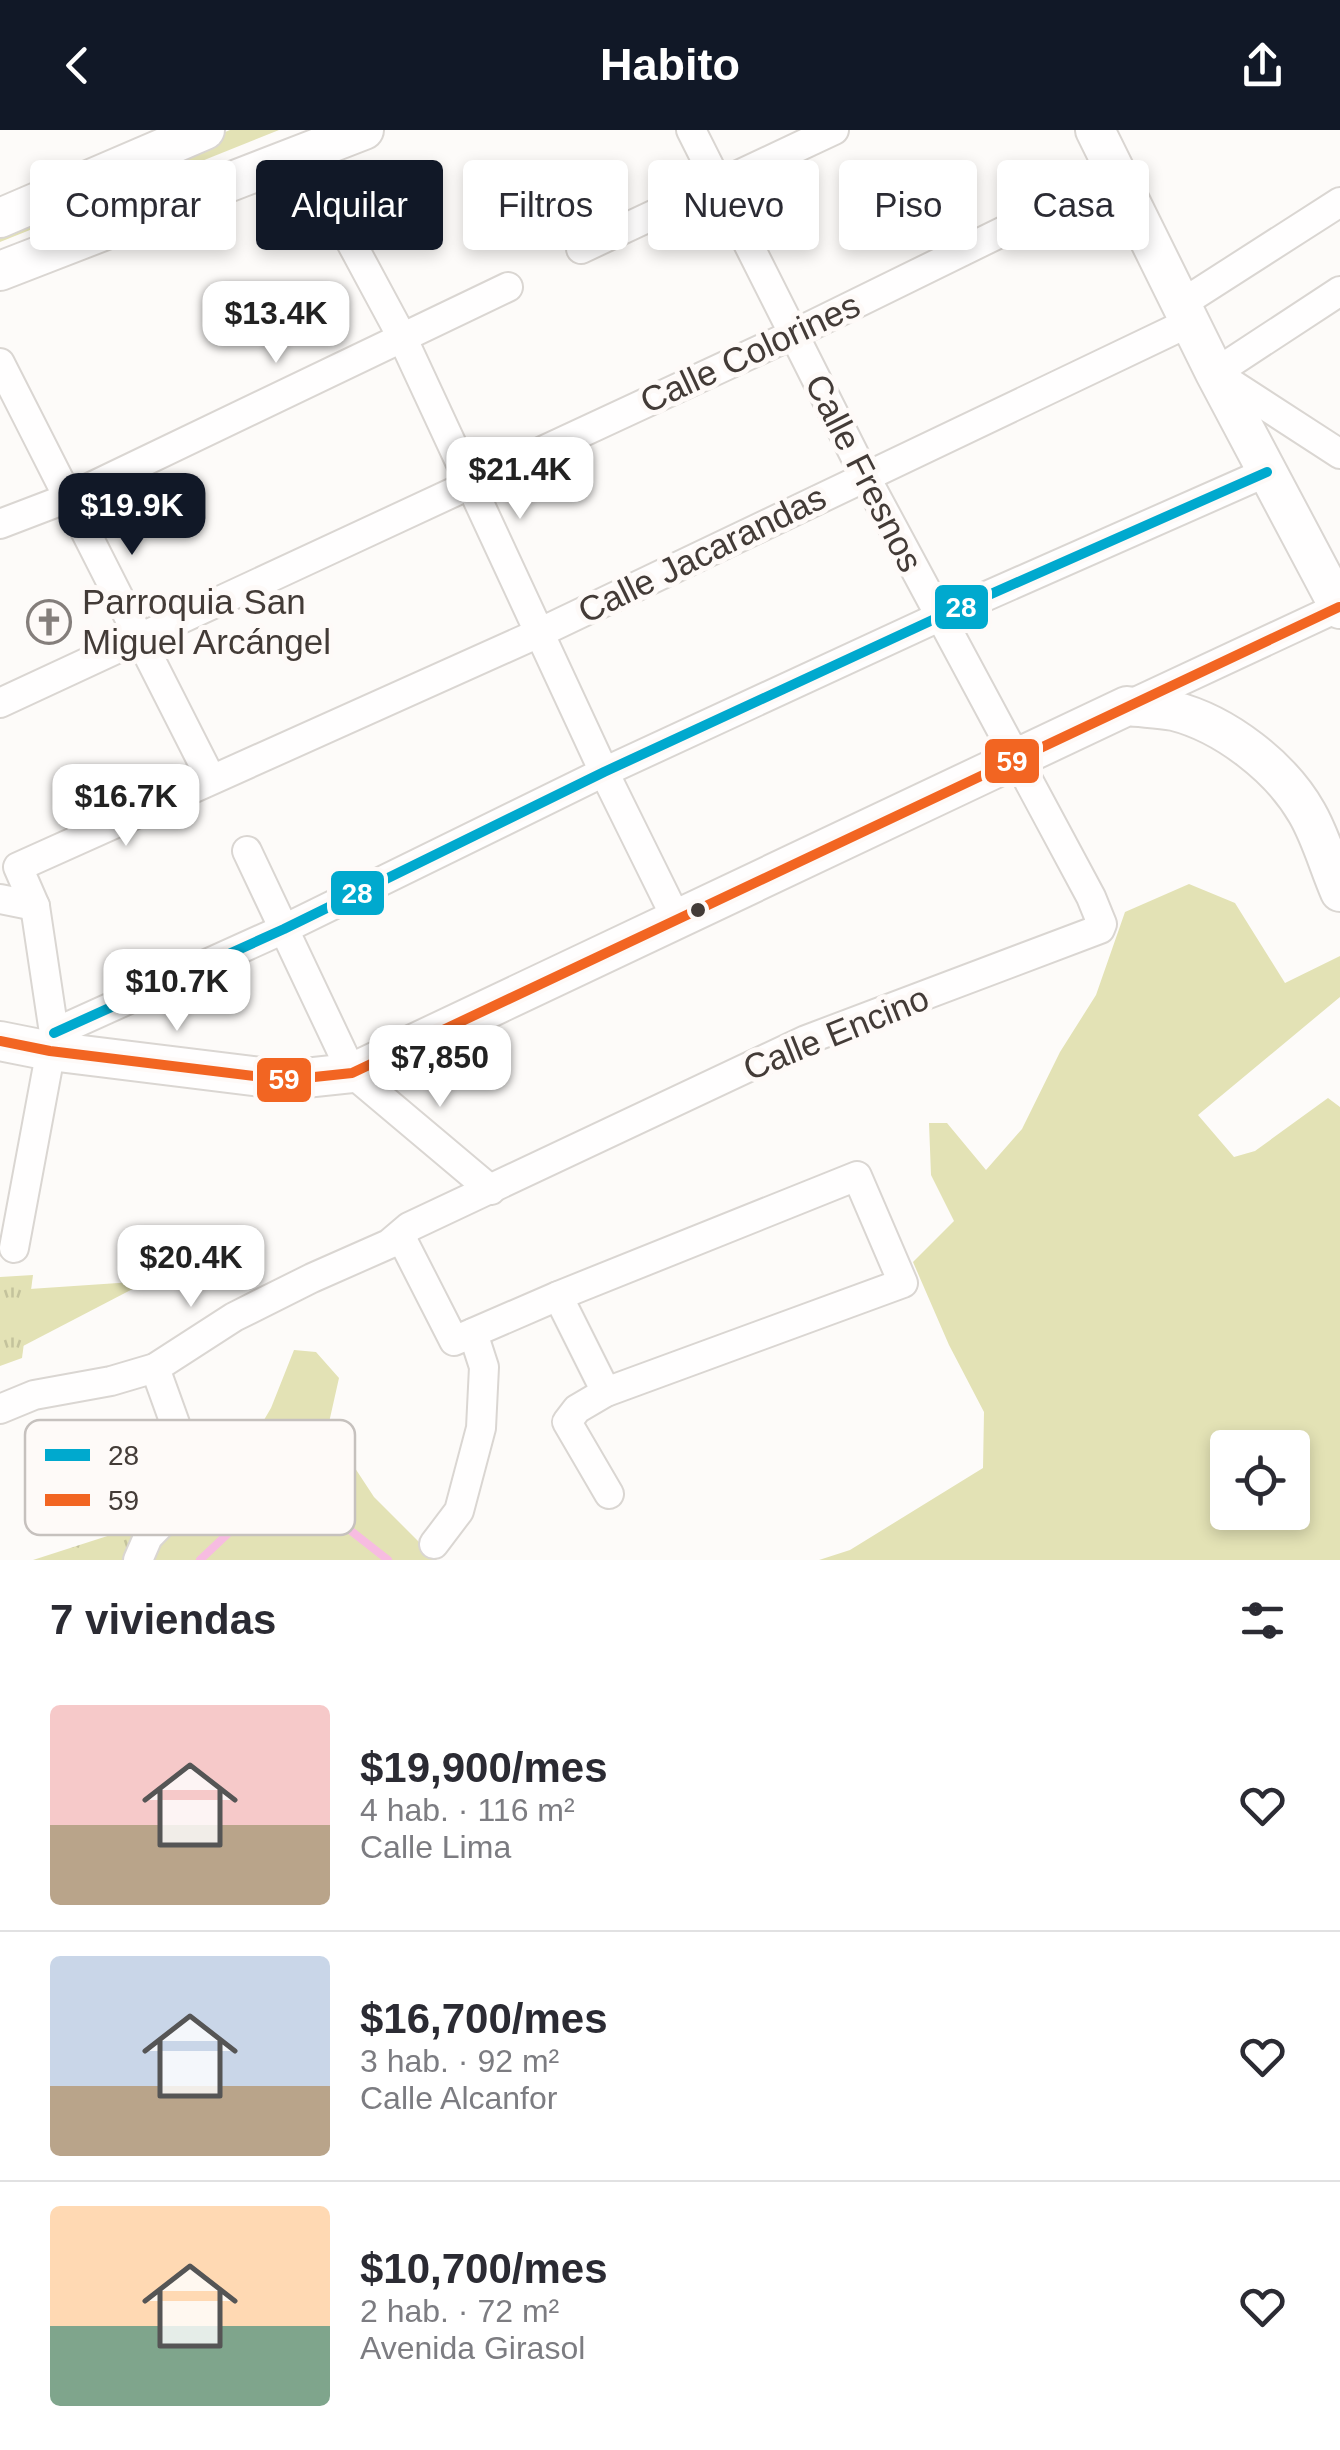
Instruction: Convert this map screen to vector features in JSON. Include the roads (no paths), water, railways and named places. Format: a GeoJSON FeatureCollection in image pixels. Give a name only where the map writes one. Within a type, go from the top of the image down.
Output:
{"type":"FeatureCollection","features":[{"type":"Feature","properties":{"kind":"street"},"geometry":{"type":"LineString","coordinates":[[0,218],[205,130]]}},
{"type":"Feature","properties":{"kind":"street"},"geometry":{"type":"LineString","coordinates":[[0,271],[364,130]]}},
{"type":"Feature","properties":{"kind":"street","name":"Calle Fresnos"},"geometry":{"type":"LineString","coordinates":[[692,130],[706,160]]}},
{"type":"Feature","properties":{"kind":"street"},"geometry":{"type":"LineString","coordinates":[[771,160],[834,130]]}},
{"type":"Feature","properties":{"kind":"street"},"geometry":{"type":"LineString","coordinates":[[1096,130],[1111,160]]}},
{"type":"Feature","properties":{"kind":"street"},"geometry":{"type":"LineString","coordinates":[[304,154],[399,331],[677,920]]}},
{"type":"Feature","properties":{"kind":"street","name":"Calle Jacarandas"},"geometry":{"type":"LineString","coordinates":[[35,906],[18,866],[539,634],[865,476],[1186,313],[1340,202]]}},
{"type":"Feature","properties":{"kind":"street","name":"Calle Colorines"},"geometry":{"type":"LineString","coordinates":[[0,703],[794,334],[997,234]]}},
{"type":"Feature","properties":{"kind":"street"},"geometry":{"type":"LineString","coordinates":[[0,1042],[52,1042],[286,1080],[352,1073],[1339,608],[1149,238]]}},
{"type":"Feature","properties":{"kind":"street","name":"Calle Fresnos"},"geometry":{"type":"LineString","coordinates":[[751,250],[938,617],[1016,759]]}},
{"type":"Feature","properties":{"kind":"street"},"geometry":{"type":"LineString","coordinates":[[0,524],[68,498],[503,282]]}},
{"type":"Feature","properties":{"kind":"street"},"geometry":{"type":"LineString","coordinates":[[1215,372],[1340,290]]}},
{"type":"Feature","properties":{"kind":"street"},"geometry":{"type":"LineString","coordinates":[[0,363],[211,779]]}},
{"type":"Feature","properties":{"kind":"street"},"geometry":{"type":"LineString","coordinates":[[1215,372],[1340,454]]}},
{"type":"Feature","properties":{"kind":"street"},"geometry":{"type":"LineString","coordinates":[[52,1042],[604,772],[938,617],[1268,472]]}},
{"type":"Feature","properties":{"kind":"street"},"geometry":{"type":"LineString","coordinates":[[1128,706],[1174,711],[1215,727],[1279,777],[1307,812],[1340,892]]}},
{"type":"Feature","properties":{"kind":"street","name":"Calle Encino"},"geometry":{"type":"LineString","coordinates":[[0,1409],[34,1395],[111,1381],[155,1368],[234,1317],[389,1244],[409,1227],[806,1040],[1095,934],[1102,924],[1091,897],[1016,759]]}},
{"type":"Feature","properties":{"kind":"street"},"geometry":{"type":"LineString","coordinates":[[247,851],[352,1073],[491,1190]]}},
{"type":"Feature","properties":{"kind":"street"},"geometry":{"type":"LineString","coordinates":[[0,899],[35,906],[52,1042],[14,1248]]}},
{"type":"Feature","properties":{"kind":"street"},"geometry":{"type":"LineString","coordinates":[[463,1337],[857,1176],[903,1283],[606,1392],[577,1408],[567,1422],[608,1494]]}},
{"type":"Feature","properties":{"kind":"street"},"geometry":{"type":"LineString","coordinates":[[405,1233],[402,1239],[484,1366],[482,1428],[459,1511],[434,1544]]}},
{"type":"Feature","properties":{"kind":"street"},"geometry":{"type":"LineString","coordinates":[[558,1296],[606,1392]]}},
{"type":"Feature","properties":{"kind":"street"},"geometry":{"type":"LineString","coordinates":[[155,1368],[174,1420]]}},
{"type":"Feature","properties":{"kind":"street"},"geometry":{"type":"LineString","coordinates":[[138,1560],[150,1535]]}},
{"type":"Feature","properties":{"kind":"waterway"},"geometry":{"type":"LineString","coordinates":[[355,1534],[388,1560]]}},
{"type":"Feature","properties":{"kind":"waterway"},"geometry":{"type":"LineString","coordinates":[[200,1560],[226,1535]]}},
{"type":"Feature","properties":{"kind":"place","name":"Parroquia San Miguel Arcángel"},"geometry":{"type":"Point","coordinates":[49,622]}}]}
